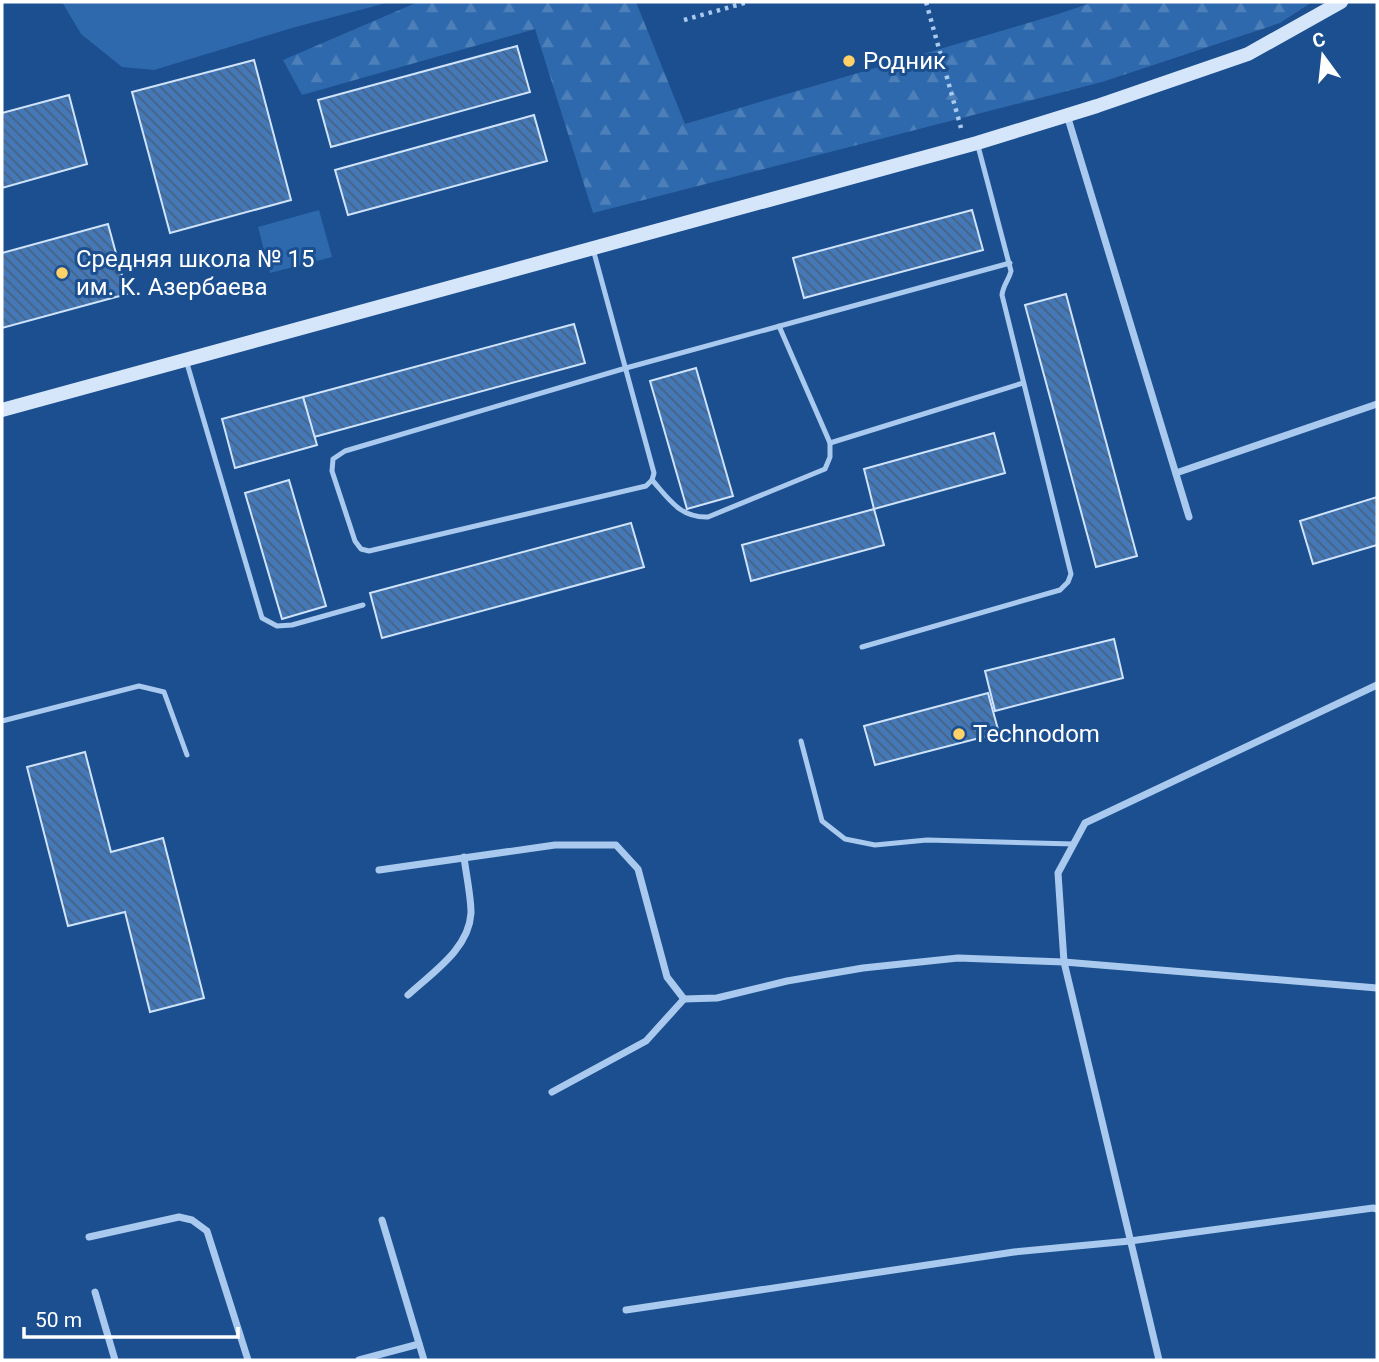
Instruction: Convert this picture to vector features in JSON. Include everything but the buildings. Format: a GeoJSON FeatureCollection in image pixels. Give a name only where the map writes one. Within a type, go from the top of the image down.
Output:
{"type":"FeatureCollection","features":[{"type":"Feature","properties":{"kind":"main road"},"geometry":{"type":"LineString","coordinates":[[2,410],[593,249],[971,144],[1097,106],[1248,54],[1341,2]]}},
{"type":"Feature","properties":{"kind":"street"},"geometry":{"type":"LineString","coordinates":[[1067,115],[1189,517]]}},
{"type":"Feature","properties":{"kind":"street"},"geometry":{"type":"LineString","coordinates":[[1176,473],[1377,404]]}},
{"type":"Feature","properties":{"kind":"street"},"geometry":{"type":"LineString","coordinates":[[1159,1360],[1064,962],[1058,873],[1085,823],[1377,685]]}},
{"type":"Feature","properties":{"kind":"street"},"geometry":{"type":"LineString","coordinates":[[379,870],[555,845],[616,845],[638,869],[667,977],[684,999]]}},
{"type":"Feature","properties":{"kind":"street"},"geometry":{"type":"LineString","coordinates":[[408,995],[456,952],[467,931],[471,913],[464,857]]}},
{"type":"Feature","properties":{"kind":"street"},"geometry":{"type":"LineString","coordinates":[[552,1092],[646,1041],[684,999],[716,998],[787,981],[863,968],[958,958],[1064,962],[1377,988]]}},
{"type":"Feature","properties":{"kind":"street"},"geometry":{"type":"LineString","coordinates":[[626,1310],[1014,1252],[1130,1241],[1377,1209]]}},
{"type":"Feature","properties":{"kind":"street"},"geometry":{"type":"LineString","coordinates":[[89,1237],[179,1217],[192,1220],[207,1231],[248,1360]]}},
{"type":"Feature","properties":{"kind":"street"},"geometry":{"type":"LineString","coordinates":[[382,1220],[424,1360]]}},
{"type":"Feature","properties":{"kind":"street"},"geometry":{"type":"LineString","coordinates":[[95,1292],[115,1360]]}},
{"type":"Feature","properties":{"kind":"street"},"geometry":{"type":"LineString","coordinates":[[359,1360],[419,1344]]}},
{"type":"Feature","properties":{"kind":"lane"},"geometry":{"type":"LineString","coordinates":[[862,647],[1060,590],[1068,583],[1071,574],[1002,295],[1003,286],[1011,271],[1010,263],[971,144]]}},
{"type":"Feature","properties":{"kind":"lane"},"geometry":{"type":"LineString","coordinates":[[593,249],[626,368],[654,473],[652,480],[646,486],[369,551],[360,549],[332,471],[333,459],[345,451],[626,368],[1010,263]]}},
{"type":"Feature","properties":{"kind":"lane"},"geometry":{"type":"LineString","coordinates":[[652,480],[675,506],[696,517],[708,517],[825,469],[830,457],[830,443],[779,326]]}},
{"type":"Feature","properties":{"kind":"lane"},"geometry":{"type":"LineString","coordinates":[[186,360],[262,618],[277,626],[292,625],[363,604]]}},
{"type":"Feature","properties":{"kind":"lane"},"geometry":{"type":"LineString","coordinates":[[830,443],[1024,383]]}},
{"type":"Feature","properties":{"kind":"lane"},"geometry":{"type":"LineString","coordinates":[[2,721],[139,687],[163,692],[187,755]]}},
{"type":"Feature","properties":{"kind":"lane"},"geometry":{"type":"LineString","coordinates":[[801,741],[822,821],[845,839],[875,845],[927,840],[1074,844]]}},
{"type":"Feature","properties":{"kind":"path"},"geometry":{"type":"LineString","coordinates":[[684,20],[748,2]]}},
{"type":"Feature","properties":{"kind":"path"},"geometry":{"type":"LineString","coordinates":[[926,2],[971,144]]}},
{"type":"Feature","properties":{"kind":"green space"},"geometry":{"type":"Polygon","coordinates":[[[62,2],[390,2],[292,28],[154,70],[122,67],[81,34],[62,2]]]}},
{"type":"Feature","properties":{"kind":"green space"},"geometry":{"type":"Polygon","coordinates":[[[418,2],[636,2],[685,124],[1094,2],[1312,2],[1280,23],[1102,82],[593,213],[535,29],[302,95],[283,60],[418,2]]]}},
{"type":"Feature","properties":{"kind":"green space"},"geometry":{"type":"Polygon","coordinates":[[[319,210],[332,257],[270,273],[258,227],[319,210]]]}},
{"type":"Feature","properties":{"kind":"place","name":"Родник"},"geometry":{"type":"Point","coordinates":[849,61]}},
{"type":"Feature","properties":{"kind":"place","name":"Средняя школа № 15 им. К. Азербаева"},"geometry":{"type":"Point","coordinates":[62,273]}},
{"type":"Feature","properties":{"kind":"place","name":"Technodom"},"geometry":{"type":"Point","coordinates":[959,734]}}]}
